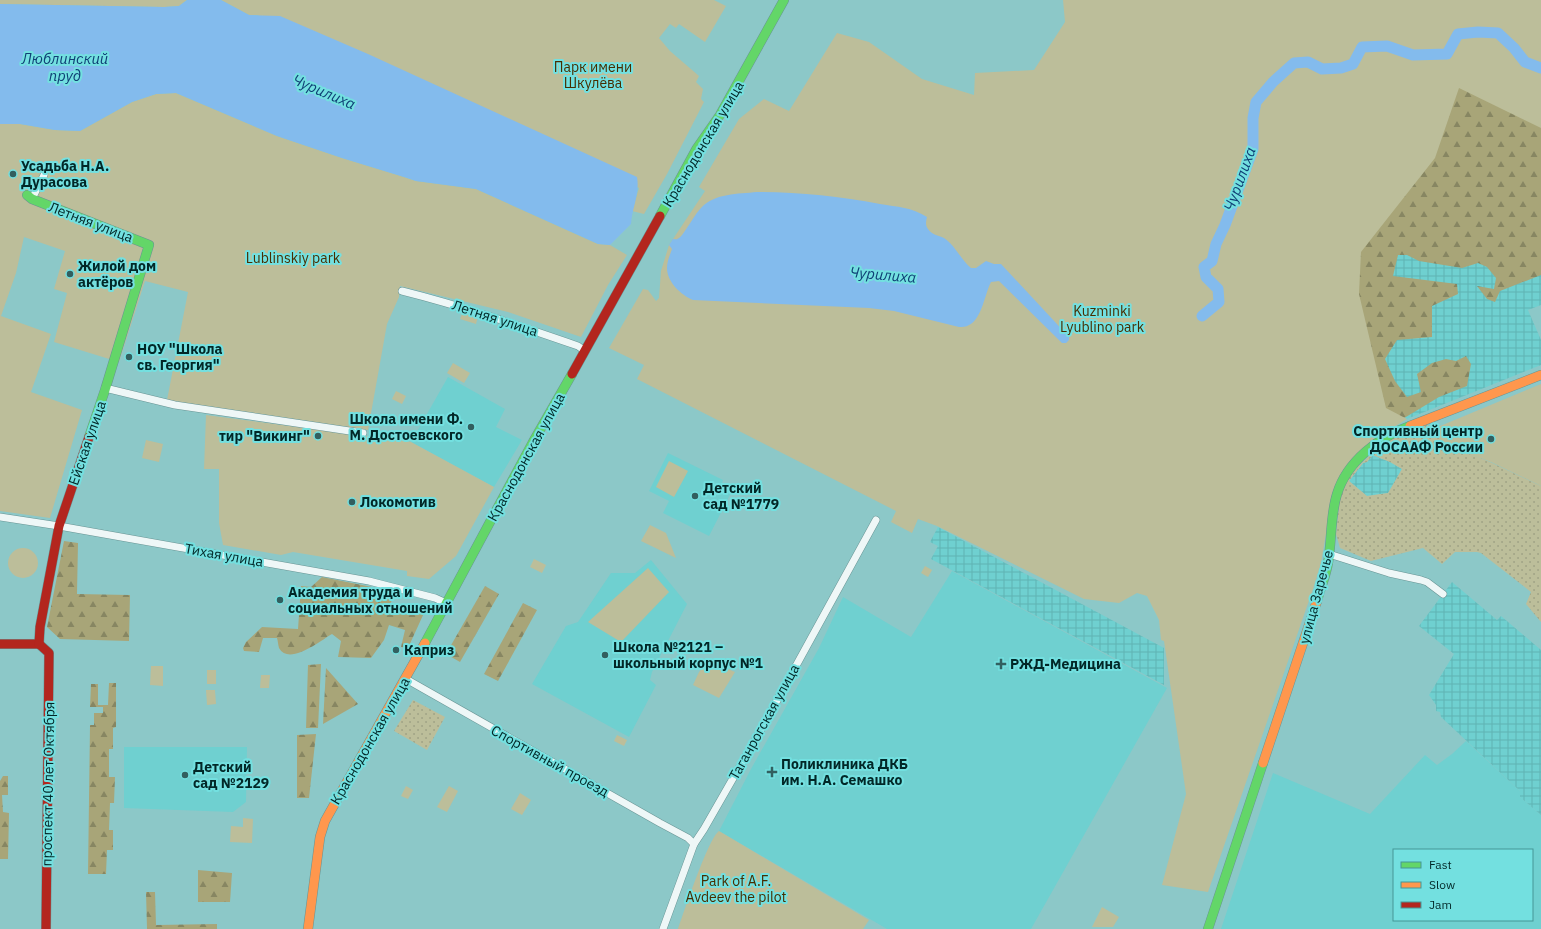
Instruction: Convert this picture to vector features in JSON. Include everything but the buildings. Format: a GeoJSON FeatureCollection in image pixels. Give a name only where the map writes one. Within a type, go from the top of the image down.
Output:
{"type":"FeatureCollection","features":[{"type":"Feature","properties":{"kind":"street","name":"Краснодонская улица"},"geometry":{"type":"LineString","coordinates":[[308,929],[322,828],[406,679],[533,442],[697,148],[720,115],[784,0]]}},
{"type":"Feature","properties":{"kind":"street","name":"Летняя улица"},"geometry":{"type":"LineString","coordinates":[[44,175],[29,197],[149,245]]}},
{"type":"Feature","properties":{"kind":"street","name":"Ейская улица"},"geometry":{"type":"LineString","coordinates":[[39,644],[40,627],[59,526],[105,388],[149,245]]}},
{"type":"Feature","properties":{"kind":"street","name":"Летняя улица"},"geometry":{"type":"LineString","coordinates":[[402,291],[448,303],[524,327],[578,346],[585,351]]}},
{"type":"Feature","properties":{"kind":"street","name":"улица Заречье"},"geometry":{"type":"LineString","coordinates":[[1208,929],[1314,610],[1325,574],[1329,554],[1334,509],[1341,484],[1349,470],[1370,448],[1383,438],[1398,430],[1541,375]]}},
{"type":"Feature","properties":{"kind":"street"},"geometry":{"type":"LineString","coordinates":[[105,388],[175,405],[363,433]]}},
{"type":"Feature","properties":{"kind":"street","name":"Тихая улица"},"geometry":{"type":"LineString","coordinates":[[0,518],[59,526],[369,580],[435,598],[446,603]]}},
{"type":"Feature","properties":{"kind":"street","name":"Таганрогская улица"},"geometry":{"type":"LineString","coordinates":[[664,929],[694,844],[760,732],[876,520]]}},
{"type":"Feature","properties":{"kind":"street"},"geometry":{"type":"LineString","coordinates":[[1329,554],[1389,573],[1427,582],[1443,594]]}},
{"type":"Feature","properties":{"kind":"street"},"geometry":{"type":"LineString","coordinates":[[0,644],[39,644]]}},
{"type":"Feature","properties":{"kind":"street","name":"проспект 40 лет Октября"},"geometry":{"type":"LineString","coordinates":[[39,644],[49,653],[46,929]]}},
{"type":"Feature","properties":{"kind":"street","name":"Спортивный проезд"},"geometry":{"type":"LineString","coordinates":[[406,679],[688,838],[694,844]]}},
{"type":"Feature","properties":{"kind":"shaded area"},"geometry":{"type":"Polygon","coordinates":[[[1541,128],[1541,305],[1528,310],[1541,340],[1541,365],[1407,419],[1386,408],[1359,294],[1435,158],[1541,128]]]}},
{"type":"Feature","properties":{"kind":"shaded area"},"geometry":{"type":"Polygon","coordinates":[[[448,377],[505,409],[496,427],[522,440],[494,487],[411,442],[448,377]]]}},
{"type":"Feature","properties":{"kind":"shaded area","name":"Детский сад №1779"},"geometry":{"type":"Polygon","coordinates":[[[668,453],[723,480],[722,484],[733,489],[709,536],[663,513],[669,501],[649,491],[668,453]]]}},
{"type":"Feature","properties":{"kind":"shaded area"},"geometry":{"type":"Polygon","coordinates":[[[1372,455],[1390,462],[1402,469],[1388,493],[1367,496],[1349,481],[1363,463],[1367,462],[1372,455]]]}},
{"type":"Feature","properties":{"kind":"shaded area"},"geometry":{"type":"Polygon","coordinates":[[[938,527],[1164,648],[1164,685],[931,559],[938,546],[930,542],[938,527]]]}},
{"type":"Feature","properties":{"kind":"shaded area","name":"Школа №2121 – школьный корпус №1"},"geometry":{"type":"Polygon","coordinates":[[[651,560],[687,604],[652,672],[650,680],[656,685],[629,737],[532,684],[566,626],[578,622],[611,573],[635,573],[651,560]]]}},
{"type":"Feature","properties":{"kind":"shaded area"},"geometry":{"type":"Polygon","coordinates":[[[952,571],[1167,688],[1031,929],[887,929],[719,831],[751,769],[819,648],[843,597],[911,637],[952,571]]]}},
{"type":"Feature","properties":{"kind":"shaded area"},"geometry":{"type":"Polygon","coordinates":[[[1452,582],[1497,620],[1501,616],[1541,650],[1541,815],[1520,797],[1520,791],[1441,717],[1440,712],[1436,711],[1436,705],[1429,695],[1454,654],[1419,626],[1452,582]]]}},
{"type":"Feature","properties":{"kind":"shaded area"},"geometry":{"type":"Polygon","coordinates":[[[1466,741],[1520,791],[1520,797],[1541,815],[1541,929],[1221,929],[1273,773],[1370,814],[1425,755],[1437,765],[1466,741]]]}},
{"type":"Feature","properties":{"kind":"shaded area","name":"Детский сад №2129"},"geometry":{"type":"Polygon","coordinates":[[[124,747],[247,747],[246,802],[233,812],[124,808],[124,747]]]}},
{"type":"Feature","properties":{"kind":"green space"},"geometry":{"type":"Polygon","coordinates":[[[0,0],[187,0],[179,6],[164,7],[0,4],[0,0]]]}},
{"type":"Feature","properties":{"kind":"green space","name":"Парк имени Шкулёва"},"geometry":{"type":"Polygon","coordinates":[[[221,0],[714,0],[726,6],[705,42],[679,24],[676,28],[670,24],[659,38],[670,51],[699,76],[696,82],[703,89],[701,99],[704,102],[667,174],[644,214],[632,211],[639,188],[257,15],[249,15],[221,0]]]}},
{"type":"Feature","properties":{"kind":"green space","name":"Kuzminki Lyublino park"},"geometry":{"type":"Polygon","coordinates":[[[1063,0],[1541,0],[1541,128],[1459,88],[1435,158],[1361,252],[1359,294],[1386,408],[1407,419],[1381,435],[1332,499],[1321,563],[1313,589],[1208,892],[1162,885],[1186,794],[1164,641],[1161,640],[1159,620],[1147,596],[1137,593],[1119,603],[1084,599],[937,526],[918,519],[912,533],[891,522],[896,511],[637,379],[644,365],[609,348],[643,289],[648,290],[656,301],[659,298],[661,271],[669,245],[705,191],[699,187],[739,119],[764,99],[789,111],[837,33],[869,42],[922,79],[974,95],[975,73],[1034,70],[1065,22],[1063,0]]]}},
{"type":"Feature","properties":{"kind":"green space"},"geometry":{"type":"Polygon","coordinates":[[[1494,0],[1541,5],[1541,275],[1500,291],[1495,302],[1487,299],[1477,286],[1494,289],[1496,278],[1487,267],[1478,263],[1462,268],[1419,261],[1407,255],[1398,255],[1393,276],[1457,284],[1458,294],[1432,306],[1432,337],[1397,340],[1385,359],[1395,381],[1407,397],[1421,392],[1417,374],[1432,363],[1446,359],[1456,361],[1466,356],[1471,364],[1467,386],[1439,397],[1396,423],[1077,131],[1494,0]]]}},
{"type":"Feature","properties":{"kind":"green space","name":"Lublinskiy park"},"geometry":{"type":"Polygon","coordinates":[[[176,93],[277,136],[342,158],[416,181],[476,189],[598,244],[610,245],[627,255],[608,285],[581,337],[508,312],[400,286],[399,297],[387,324],[368,430],[167,400],[188,292],[145,281],[119,362],[54,342],[67,293],[54,289],[65,251],[24,237],[16,273],[1,316],[51,334],[31,392],[82,410],[50,518],[0,511],[0,124],[20,124],[55,130],[80,131],[132,102],[156,94],[176,93]]]}},
{"type":"Feature","properties":{"kind":"green space"},"geometry":{"type":"Polygon","coordinates":[[[463,311],[478,316],[476,324],[460,319],[463,311]]]}},
{"type":"Feature","properties":{"kind":"green space"},"geometry":{"type":"Polygon","coordinates":[[[453,363],[470,373],[464,383],[447,373],[453,363]]]}},
{"type":"Feature","properties":{"kind":"green space","name":"Спортивный центр ДОСААФ России"},"geometry":{"type":"Polygon","coordinates":[[[1541,384],[1541,486],[1491,462],[1451,446],[1438,436],[1433,429],[1541,384]]]}},
{"type":"Feature","properties":{"kind":"green space"},"geometry":{"type":"Polygon","coordinates":[[[396,391],[406,396],[402,404],[392,399],[396,391]]]}},
{"type":"Feature","properties":{"kind":"green space","name":"Локомотив"},"geometry":{"type":"Polygon","coordinates":[[[206,415],[411,442],[494,487],[456,556],[429,579],[407,576],[407,571],[293,552],[281,555],[223,545],[219,523],[219,469],[204,469],[206,415]]]}},
{"type":"Feature","properties":{"kind":"green space"},"geometry":{"type":"Polygon","coordinates":[[[1425,423],[1445,441],[1453,446],[1541,486],[1541,622],[1526,604],[1531,592],[1481,553],[1455,552],[1442,564],[1423,548],[1371,561],[1340,548],[1336,534],[1340,495],[1348,476],[1385,441],[1425,423]],[[1373,455],[1367,462],[1363,463],[1349,481],[1367,496],[1388,493],[1402,469],[1373,455]]]}},
{"type":"Feature","properties":{"kind":"green space"},"geometry":{"type":"Polygon","coordinates":[[[146,440],[163,444],[159,462],[142,458],[146,440]]]}},
{"type":"Feature","properties":{"kind":"green space"},"geometry":{"type":"Polygon","coordinates":[[[669,461],[688,471],[674,497],[656,487],[669,461]]]}},
{"type":"Feature","properties":{"kind":"green space"},"geometry":{"type":"Polygon","coordinates":[[[650,525],[666,533],[676,558],[641,541],[650,525]]]}},
{"type":"Feature","properties":{"kind":"green space"},"geometry":{"type":"Polygon","coordinates":[[[64,541],[78,543],[77,594],[130,595],[129,641],[60,639],[47,627],[64,541]]]}},
{"type":"Feature","properties":{"kind":"green space"},"geometry":{"type":"Polygon","coordinates":[[[23,548],[34,552],[38,563],[34,574],[23,578],[12,574],[8,563],[12,552],[23,548]]]}},
{"type":"Feature","properties":{"kind":"green space"},"geometry":{"type":"Polygon","coordinates":[[[534,559],[546,565],[542,573],[530,567],[534,559]]]}},
{"type":"Feature","properties":{"kind":"green space"},"geometry":{"type":"Polygon","coordinates":[[[925,566],[932,570],[928,577],[921,573],[925,566]]]}},
{"type":"Feature","properties":{"kind":"green space"},"geometry":{"type":"Polygon","coordinates":[[[648,568],[669,592],[621,642],[588,622],[648,568]]]}},
{"type":"Feature","properties":{"kind":"green space"},"geometry":{"type":"Polygon","coordinates":[[[322,577],[397,592],[388,607],[403,614],[424,613],[408,648],[401,647],[405,630],[389,625],[384,640],[371,658],[338,657],[341,641],[332,634],[313,646],[297,653],[284,653],[279,648],[277,638],[263,638],[259,652],[244,651],[243,648],[246,642],[262,627],[298,629],[301,586],[311,587],[322,577]]]}},
{"type":"Feature","properties":{"kind":"green space"},"geometry":{"type":"Polygon","coordinates":[[[485,586],[499,594],[460,662],[446,654],[485,586]]]}},
{"type":"Feature","properties":{"kind":"green space"},"geometry":{"type":"Polygon","coordinates":[[[523,603],[537,610],[498,681],[484,674],[523,603]]]}},
{"type":"Feature","properties":{"kind":"green space"},"geometry":{"type":"Polygon","coordinates":[[[709,661],[735,672],[719,698],[693,685],[699,672],[709,661]]]}},
{"type":"Feature","properties":{"kind":"green space"},"geometry":{"type":"Polygon","coordinates":[[[321,664],[318,728],[306,728],[308,665],[321,664]]]}},
{"type":"Feature","properties":{"kind":"green space"},"geometry":{"type":"Polygon","coordinates":[[[151,666],[163,666],[163,686],[150,685],[151,666]]]}},
{"type":"Feature","properties":{"kind":"green space"},"geometry":{"type":"Polygon","coordinates":[[[326,668],[358,704],[323,724],[326,668]]]}},
{"type":"Feature","properties":{"kind":"green space"},"geometry":{"type":"Polygon","coordinates":[[[207,670],[216,670],[216,684],[207,684],[207,670]]]}},
{"type":"Feature","properties":{"kind":"green space"},"geometry":{"type":"Polygon","coordinates":[[[261,675],[270,675],[269,688],[260,688],[261,675]]]}},
{"type":"Feature","properties":{"kind":"green space"},"geometry":{"type":"Polygon","coordinates":[[[109,683],[116,683],[116,727],[113,728],[113,749],[109,749],[109,777],[115,777],[114,803],[110,803],[109,830],[113,830],[113,850],[107,850],[106,874],[88,874],[90,725],[94,725],[94,713],[103,713],[103,707],[90,707],[91,684],[98,684],[98,705],[108,705],[109,683]]]}},
{"type":"Feature","properties":{"kind":"green space"},"geometry":{"type":"Polygon","coordinates":[[[206,690],[215,690],[216,704],[207,705],[206,690]]]}},
{"type":"Feature","properties":{"kind":"green space"},"geometry":{"type":"Polygon","coordinates":[[[413,700],[445,717],[427,750],[394,731],[413,700]]]}},
{"type":"Feature","properties":{"kind":"green space"},"geometry":{"type":"Polygon","coordinates":[[[316,734],[309,798],[297,798],[297,735],[316,734]]]}},
{"type":"Feature","properties":{"kind":"green space"},"geometry":{"type":"Polygon","coordinates":[[[617,735],[627,740],[624,746],[614,741],[617,735]]]}},
{"type":"Feature","properties":{"kind":"green space"},"geometry":{"type":"Polygon","coordinates":[[[3,776],[8,776],[8,795],[2,795],[3,812],[9,813],[8,859],[0,859],[0,781],[3,776]]]}},
{"type":"Feature","properties":{"kind":"green space"},"geometry":{"type":"Polygon","coordinates":[[[406,786],[413,790],[408,799],[401,796],[406,786]]]}},
{"type":"Feature","properties":{"kind":"green space"},"geometry":{"type":"Polygon","coordinates":[[[449,786],[458,791],[447,812],[437,807],[449,786]]]}},
{"type":"Feature","properties":{"kind":"green space"},"geometry":{"type":"Polygon","coordinates":[[[520,793],[531,800],[522,815],[511,809],[520,793]]]}},
{"type":"Feature","properties":{"kind":"green space"},"geometry":{"type":"Polygon","coordinates":[[[243,818],[253,819],[252,843],[230,842],[231,826],[243,827],[243,818]]]}},
{"type":"Feature","properties":{"kind":"green space","name":"Park of A.F. Avdeev the pilot"},"geometry":{"type":"Polygon","coordinates":[[[719,831],[869,920],[863,929],[678,929],[703,861],[714,837],[719,831]]]}},
{"type":"Feature","properties":{"kind":"green space"},"geometry":{"type":"Polygon","coordinates":[[[198,870],[232,873],[230,902],[198,902],[198,870]]]}},
{"type":"Feature","properties":{"kind":"green space"},"geometry":{"type":"Polygon","coordinates":[[[146,892],[155,892],[156,925],[217,924],[217,929],[147,929],[146,892]]]}},
{"type":"Feature","properties":{"kind":"green space"},"geometry":{"type":"Polygon","coordinates":[[[1102,907],[1119,917],[1113,927],[1092,927],[1102,907]]]}},
{"type":"Feature","properties":{"kind":"water","name":"Люблинский пруд"},"geometry":{"type":"Polygon","coordinates":[[[187,0],[221,0],[249,15],[280,16],[368,54],[637,177],[637,195],[631,224],[610,245],[598,244],[476,189],[416,181],[342,158],[277,136],[176,93],[156,94],[132,102],[80,131],[55,130],[20,124],[0,124],[0,4],[164,7],[179,6],[187,0]]]}},
{"type":"Feature","properties":{"kind":"water"},"geometry":{"type":"Polygon","coordinates":[[[757,192],[834,197],[865,201],[915,211],[927,217],[927,228],[933,234],[948,241],[971,268],[976,268],[986,261],[994,264],[1001,264],[1069,337],[1069,340],[1066,343],[1062,343],[999,281],[991,282],[980,312],[973,322],[965,327],[959,327],[894,311],[869,308],[693,300],[684,295],[672,283],[669,278],[667,268],[672,249],[669,245],[673,239],[677,239],[681,236],[701,208],[713,199],[727,195],[757,192]]]}},
{"type":"Feature","properties":{"kind":"waterway","name":"Чурилиха"},"geometry":{"type":"LineString","coordinates":[[1202,316],[1219,302],[1218,289],[1206,277],[1204,267],[1212,261],[1216,244],[1225,225],[1253,149],[1253,118],[1256,102],[1273,82],[1294,63],[1308,62],[1322,69],[1341,68],[1353,64],[1362,47],[1387,46],[1413,55],[1447,54],[1458,34],[1478,32],[1498,33],[1514,48],[1525,62],[1541,68]]}},
{"type":"Feature","properties":{"kind":"traffic: fast"},"geometry":{"type":"LineString","coordinates":[[660,216],[697,148],[720,115],[784,0]]}},
{"type":"Feature","properties":{"kind":"traffic: fast"},"geometry":{"type":"LineString","coordinates":[[27,195],[32,199],[149,245],[105,390],[89,437]]}},
{"type":"Feature","properties":{"kind":"traffic: fast"},"geometry":{"type":"LineString","coordinates":[[425,643],[533,442],[572,374]]}},
{"type":"Feature","properties":{"kind":"traffic: fast"},"geometry":{"type":"LineString","coordinates":[[1317,601],[1327,568],[1333,511],[1337,494],[1342,482],[1348,471],[1366,452],[1387,437],[1410,426]]}},
{"type":"Feature","properties":{"kind":"traffic: fast"},"geometry":{"type":"LineString","coordinates":[[1208,929],[1263,763]]}},
{"type":"Feature","properties":{"kind":"traffic: slow"},"geometry":{"type":"LineString","coordinates":[[1410,426],[1541,375]]}},
{"type":"Feature","properties":{"kind":"traffic: slow"},"geometry":{"type":"LineString","coordinates":[[1263,763],[1317,601]]}},
{"type":"Feature","properties":{"kind":"traffic: slow"},"geometry":{"type":"LineString","coordinates":[[308,929],[320,837],[325,821],[425,643]]}},
{"type":"Feature","properties":{"kind":"traffic: jam"},"geometry":{"type":"LineString","coordinates":[[572,374],[660,216]]}},
{"type":"Feature","properties":{"kind":"traffic: jam"},"geometry":{"type":"LineString","coordinates":[[39,644],[40,627],[59,526],[89,437]]}},
{"type":"Feature","properties":{"kind":"traffic: jam"},"geometry":{"type":"LineString","coordinates":[[0,644],[39,644]]}},
{"type":"Feature","properties":{"kind":"traffic: jam"},"geometry":{"type":"LineString","coordinates":[[39,644],[49,653],[46,929]]}},
{"type":"Feature","properties":{"kind":"place","name":"Усадьба Н.А. Дурасова"},"geometry":{"type":"Point","coordinates":[13,174]}},
{"type":"Feature","properties":{"kind":"place","name":"Жилой дом актёров"},"geometry":{"type":"Point","coordinates":[70,274]}},
{"type":"Feature","properties":{"kind":"place","name":"НОУ \"Школа св. Георгия\""},"geometry":{"type":"Point","coordinates":[129,357]}},
{"type":"Feature","properties":{"kind":"place","name":"Школа имени Ф. М. Достоевского"},"geometry":{"type":"Point","coordinates":[471,427]}},
{"type":"Feature","properties":{"kind":"place","name":"тир \"Викинг\""},"geometry":{"type":"Point","coordinates":[318,436]}},
{"type":"Feature","properties":{"kind":"place","name":"Спортивный центр ДОСААФ России"},"geometry":{"type":"Point","coordinates":[1491,439]}},
{"type":"Feature","properties":{"kind":"place","name":"Детский сад №1779"},"geometry":{"type":"Point","coordinates":[695,496]}},
{"type":"Feature","properties":{"kind":"place","name":"Локомотив"},"geometry":{"type":"Point","coordinates":[352,502]}},
{"type":"Feature","properties":{"kind":"place","name":"Академия труда и социальных отношений"},"geometry":{"type":"Point","coordinates":[280,600]}},
{"type":"Feature","properties":{"kind":"place","name":"Каприз"},"geometry":{"type":"Point","coordinates":[396,650]}},
{"type":"Feature","properties":{"kind":"place","name":"Школа №2121 – школьный корпус №1"},"geometry":{"type":"Point","coordinates":[605,655]}},
{"type":"Feature","properties":{"kind":"place","name":"РЖД-Медицина"},"geometry":{"type":"Point","coordinates":[1001,664]}},
{"type":"Feature","properties":{"kind":"place","name":"Поликлиника ДКБ им. Н.А. Семашко"},"geometry":{"type":"Point","coordinates":[772,772]}},
{"type":"Feature","properties":{"kind":"place","name":"Детский сад №2129"},"geometry":{"type":"Point","coordinates":[185,775]}}]}
